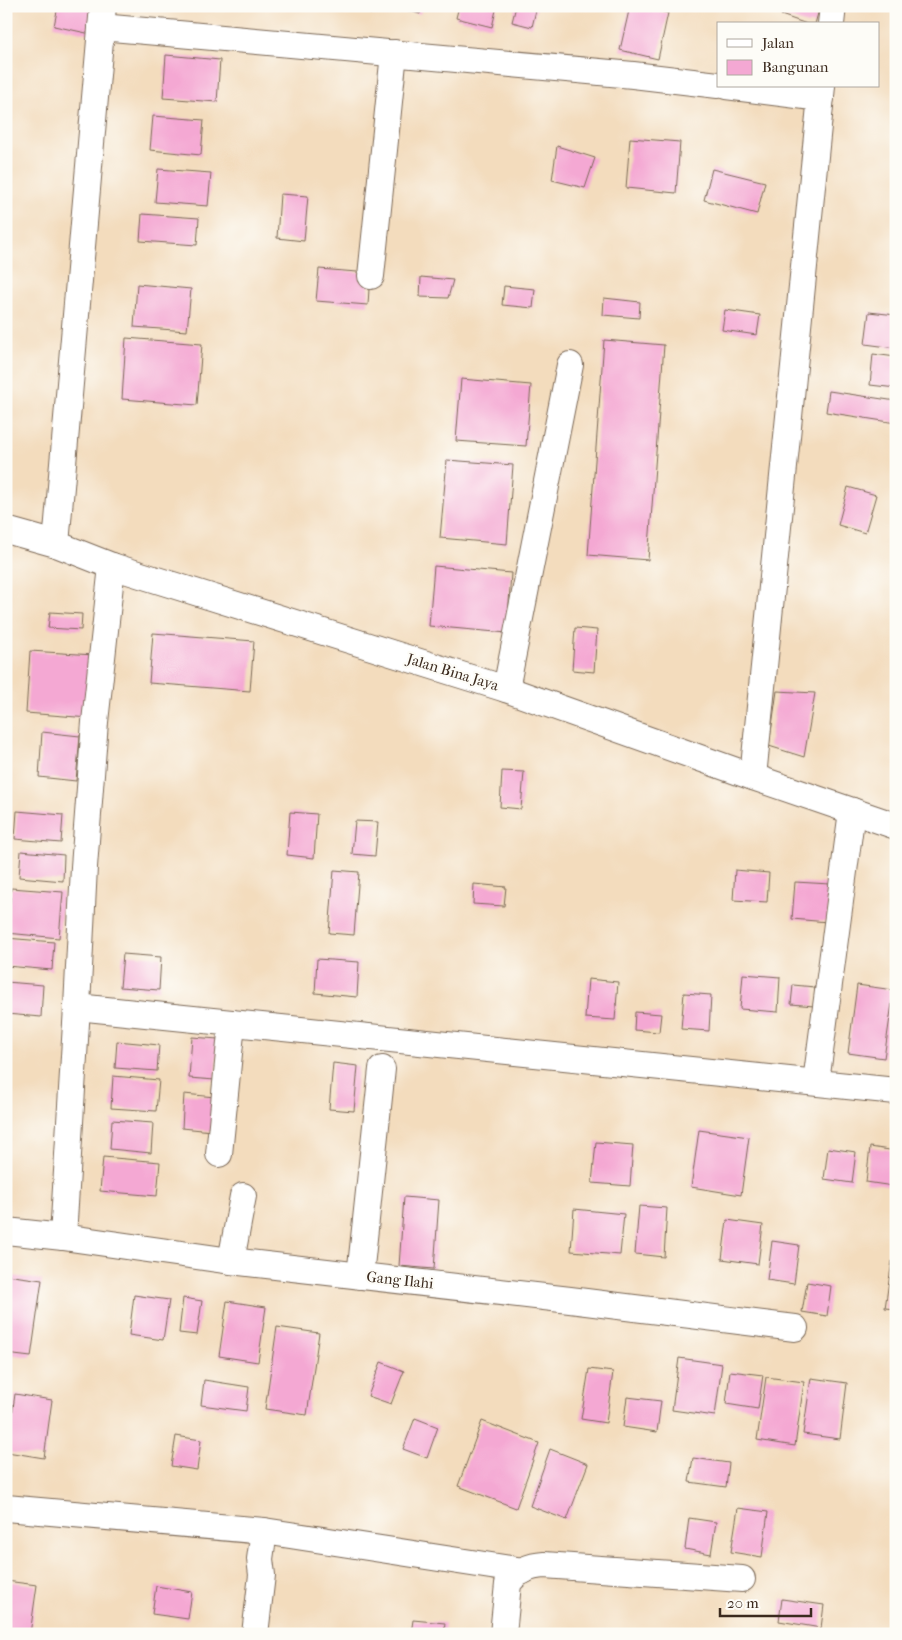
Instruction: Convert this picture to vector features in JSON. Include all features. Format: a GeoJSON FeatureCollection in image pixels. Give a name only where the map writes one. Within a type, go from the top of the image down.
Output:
{"type":"FeatureCollection","features":[{"type":"Feature","properties":{"kind":"street"},"geometry":{"type":"LineString","coordinates":[[830,22],[833,6]]}},
{"type":"Feature","properties":{"kind":"street"},"geometry":{"type":"LineString","coordinates":[[56,544],[102,16],[394,53],[633,75],[717,85]]}},
{"type":"Feature","properties":{"kind":"street"},"geometry":{"type":"LineString","coordinates":[[371,276],[394,53]]}},
{"type":"Feature","properties":{"kind":"street"},"geometry":{"type":"LineString","coordinates":[[754,778],[822,92],[758,88]]}},
{"type":"Feature","properties":{"kind":"street"},"geometry":{"type":"LineString","coordinates":[[506,688],[570,365]]}},
{"type":"Feature","properties":{"kind":"street","name":"Jalan Bina Jaya"},"geometry":{"type":"LineString","coordinates":[[6,530],[56,544],[112,566],[506,688],[754,778],[896,826]]}},
{"type":"Feature","properties":{"kind":"street"},"geometry":{"type":"LineString","coordinates":[[63,1237],[84,867],[112,566]]}},
{"type":"Feature","properties":{"kind":"street"},"geometry":{"type":"LineString","coordinates":[[816,1082],[852,811]]}},
{"type":"Feature","properties":{"kind":"street"},"geometry":{"type":"LineString","coordinates":[[77,1007],[896,1091]]}},
{"type":"Feature","properties":{"kind":"street"},"geometry":{"type":"LineString","coordinates":[[219,1154],[232,1023]]}},
{"type":"Feature","properties":{"kind":"street"},"geometry":{"type":"LineString","coordinates":[[360,1276],[382,1069]]}},
{"type":"Feature","properties":{"kind":"street"},"geometry":{"type":"LineString","coordinates":[[231,1262],[243,1196]]}},
{"type":"Feature","properties":{"kind":"street","name":"Gang Ilahi"},"geometry":{"type":"LineString","coordinates":[[6,1231],[63,1237],[231,1262],[795,1328]]}},
{"type":"Feature","properties":{"kind":"street"},"geometry":{"type":"LineString","coordinates":[[6,1508],[264,1531],[523,1571]]}},
{"type":"Feature","properties":{"kind":"street"},"geometry":{"type":"LineString","coordinates":[[255,1634],[262,1575],[260,1559],[264,1531]]}},
{"type":"Feature","properties":{"kind":"street"},"geometry":{"type":"LineString","coordinates":[[503,1634],[508,1584],[512,1578],[533,1566],[544,1564],[742,1579]]}},
{"type":"Feature","properties":{"kind":"building"},"geometry":{"type":"Polygon","coordinates":[[[58,6],[97,6],[91,34],[54,26],[58,6]]]}},
{"type":"Feature","properties":{"kind":"building"},"geometry":{"type":"Polygon","coordinates":[[[343,6],[373,6],[371,14],[343,6]]]}},
{"type":"Feature","properties":{"kind":"building"},"geometry":{"type":"Polygon","coordinates":[[[393,6],[422,6],[420,14],[393,6]]]}},
{"type":"Feature","properties":{"kind":"building"},"geometry":{"type":"Polygon","coordinates":[[[459,6],[497,6],[492,27],[456,18],[459,6]]]}},
{"type":"Feature","properties":{"kind":"building"},"geometry":{"type":"Polygon","coordinates":[[[516,6],[537,6],[532,27],[512,22],[516,6]]]}},
{"type":"Feature","properties":{"kind":"building"},"geometry":{"type":"Polygon","coordinates":[[[630,6],[639,6],[668,13],[658,59],[620,50],[630,6]]]}},
{"type":"Feature","properties":{"kind":"building"},"geometry":{"type":"Polygon","coordinates":[[[784,6],[820,6],[816,22],[801,22],[781,15],[784,6]]]}},
{"type":"Feature","properties":{"kind":"building"},"geometry":{"type":"Polygon","coordinates":[[[166,55],[220,60],[217,102],[163,98],[166,55]]]}},
{"type":"Feature","properties":{"kind":"building"},"geometry":{"type":"Polygon","coordinates":[[[153,116],[204,120],[201,155],[150,150],[153,116]]]}},
{"type":"Feature","properties":{"kind":"building"},"geometry":{"type":"Polygon","coordinates":[[[630,138],[680,142],[676,193],[626,188],[630,138]]]}},
{"type":"Feature","properties":{"kind":"building"},"geometry":{"type":"Polygon","coordinates":[[[557,146],[595,158],[585,188],[552,180],[557,146]]]}},
{"type":"Feature","properties":{"kind":"building"},"geometry":{"type":"Polygon","coordinates":[[[158,169],[211,173],[208,206],[155,202],[158,169]]]}},
{"type":"Feature","properties":{"kind":"building"},"geometry":{"type":"Polygon","coordinates":[[[712,169],[765,182],[757,214],[704,200],[712,169]]]}},
{"type":"Feature","properties":{"kind":"building"},"geometry":{"type":"Polygon","coordinates":[[[280,194],[308,196],[304,241],[277,238],[280,194]]]}},
{"type":"Feature","properties":{"kind":"building"},"geometry":{"type":"Polygon","coordinates":[[[142,214],[199,218],[197,245],[140,241],[142,214]]]}},
{"type":"Feature","properties":{"kind":"building"},"geometry":{"type":"Polygon","coordinates":[[[319,269],[370,273],[368,305],[316,301],[319,269]]]}},
{"type":"Feature","properties":{"kind":"building"},"geometry":{"type":"Polygon","coordinates":[[[421,277],[453,280],[448,298],[420,297],[421,277]]]}},
{"type":"Feature","properties":{"kind":"building"},"geometry":{"type":"Polygon","coordinates":[[[137,284],[191,289],[187,331],[134,327],[137,284]]]}},
{"type":"Feature","properties":{"kind":"building"},"geometry":{"type":"Polygon","coordinates":[[[504,286],[535,289],[533,308],[502,305],[504,286]]]}},
{"type":"Feature","properties":{"kind":"building"},"geometry":{"type":"Polygon","coordinates":[[[604,298],[640,302],[639,318],[603,315],[604,298]]]}},
{"type":"Feature","properties":{"kind":"building"},"geometry":{"type":"Polygon","coordinates":[[[725,310],[760,315],[757,335],[722,330],[725,310]]]}},
{"type":"Feature","properties":{"kind":"building"},"geometry":{"type":"Polygon","coordinates":[[[869,312],[896,315],[896,348],[865,344],[869,312]]]}},
{"type":"Feature","properties":{"kind":"building"},"geometry":{"type":"Polygon","coordinates":[[[126,338],[202,344],[197,405],[122,399],[126,338]]]}},
{"type":"Feature","properties":{"kind":"building"},"geometry":{"type":"Polygon","coordinates":[[[604,340],[664,345],[648,560],[588,555],[604,340]]]}},
{"type":"Feature","properties":{"kind":"building"},"geometry":{"type":"Polygon","coordinates":[[[873,354],[896,357],[896,388],[870,385],[873,354]]]}},
{"type":"Feature","properties":{"kind":"building"},"geometry":{"type":"Polygon","coordinates":[[[461,379],[531,385],[526,446],[456,441],[461,379]]]}},
{"type":"Feature","properties":{"kind":"building"},"geometry":{"type":"Polygon","coordinates":[[[829,391],[896,401],[896,423],[826,412],[829,391]]]}},
{"type":"Feature","properties":{"kind":"building"},"geometry":{"type":"Polygon","coordinates":[[[447,460],[513,465],[507,544],[440,538],[447,460]]]}},
{"type":"Feature","properties":{"kind":"building"},"geometry":{"type":"Polygon","coordinates":[[[848,487],[876,495],[865,533],[838,525],[848,487]]]}},
{"type":"Feature","properties":{"kind":"building"},"geometry":{"type":"Polygon","coordinates":[[[434,566],[511,573],[507,633],[429,626],[434,566]]]}},
{"type":"Feature","properties":{"kind":"building"},"geometry":{"type":"Polygon","coordinates":[[[6,595],[8,595],[10,632],[6,633],[6,595]]]}},
{"type":"Feature","properties":{"kind":"building"},"geometry":{"type":"Polygon","coordinates":[[[50,612],[82,614],[81,630],[48,628],[50,612]]]}},
{"type":"Feature","properties":{"kind":"building"},"geometry":{"type":"Polygon","coordinates":[[[575,628],[597,630],[594,672],[572,670],[575,628]]]}},
{"type":"Feature","properties":{"kind":"building"},"geometry":{"type":"Polygon","coordinates":[[[153,633],[254,641],[250,691],[149,683],[153,633]]]}},
{"type":"Feature","properties":{"kind":"building"},"geometry":{"type":"Polygon","coordinates":[[[30,651],[94,655],[89,718],[26,713],[30,651]]]}},
{"type":"Feature","properties":{"kind":"building"},"geometry":{"type":"Polygon","coordinates":[[[777,691],[815,693],[804,757],[769,746],[777,691]]]}},
{"type":"Feature","properties":{"kind":"building"},"geometry":{"type":"Polygon","coordinates":[[[42,732],[80,736],[76,781],[39,777],[42,732]]]}},
{"type":"Feature","properties":{"kind":"building"},"geometry":{"type":"Polygon","coordinates":[[[502,771],[524,772],[521,809],[500,807],[502,771]]]}},
{"type":"Feature","properties":{"kind":"building"},"geometry":{"type":"Polygon","coordinates":[[[17,811],[63,815],[61,843],[15,839],[17,811]]]}},
{"type":"Feature","properties":{"kind":"building"},"geometry":{"type":"Polygon","coordinates":[[[290,812],[317,814],[314,858],[287,855],[290,812]]]}},
{"type":"Feature","properties":{"kind":"building"},"geometry":{"type":"Polygon","coordinates":[[[355,821],[378,822],[375,856],[352,854],[355,821]]]}},
{"type":"Feature","properties":{"kind":"building"},"geometry":{"type":"Polygon","coordinates":[[[21,851],[64,855],[63,881],[19,877],[21,851]]]}},
{"type":"Feature","properties":{"kind":"building"},"geometry":{"type":"Polygon","coordinates":[[[334,870],[359,872],[354,935],[329,933],[334,870]]]}},
{"type":"Feature","properties":{"kind":"building"},"geometry":{"type":"Polygon","coordinates":[[[735,870],[769,873],[767,902],[733,900],[735,870]]]}},
{"type":"Feature","properties":{"kind":"building"},"geometry":{"type":"Polygon","coordinates":[[[795,882],[830,884],[828,922],[792,919],[795,882]]]}},
{"type":"Feature","properties":{"kind":"building"},"geometry":{"type":"Polygon","coordinates":[[[474,884],[506,887],[504,906],[473,904],[474,884]]]}},
{"type":"Feature","properties":{"kind":"building"},"geometry":{"type":"Polygon","coordinates":[[[11,888],[63,892],[59,938],[7,933],[11,888]]]}},
{"type":"Feature","properties":{"kind":"building"},"geometry":{"type":"Polygon","coordinates":[[[6,938],[54,942],[52,970],[6,966],[6,938]]]}},
{"type":"Feature","properties":{"kind":"building"},"geometry":{"type":"Polygon","coordinates":[[[123,954],[161,957],[159,990],[120,987],[123,954]]]}},
{"type":"Feature","properties":{"kind":"building"},"geometry":{"type":"Polygon","coordinates":[[[317,959],[359,962],[357,997],[315,993],[317,959]]]}},
{"type":"Feature","properties":{"kind":"building"},"geometry":{"type":"Polygon","coordinates":[[[743,974],[780,977],[778,1012],[740,1009],[743,974]]]}},
{"type":"Feature","properties":{"kind":"building"},"geometry":{"type":"Polygon","coordinates":[[[588,979],[618,982],[615,1020],[585,1018],[588,979]]]}},
{"type":"Feature","properties":{"kind":"building"},"geometry":{"type":"Polygon","coordinates":[[[6,982],[43,985],[41,1017],[6,1014],[6,982]]]}},
{"type":"Feature","properties":{"kind":"building"},"geometry":{"type":"Polygon","coordinates":[[[793,985],[815,987],[814,1006],[791,1004],[793,985]]]}},
{"type":"Feature","properties":{"kind":"building"},"geometry":{"type":"Polygon","coordinates":[[[857,985],[894,990],[884,1058],[848,1053],[857,985]]]}},
{"type":"Feature","properties":{"kind":"building"},"geometry":{"type":"Polygon","coordinates":[[[684,993],[711,995],[709,1031],[681,1029],[684,993]]]}},
{"type":"Feature","properties":{"kind":"building"},"geometry":{"type":"Polygon","coordinates":[[[635,1012],[661,1014],[659,1032],[634,1030],[635,1012]]]}},
{"type":"Feature","properties":{"kind":"building"},"geometry":{"type":"Polygon","coordinates":[[[192,1037],[218,1039],[215,1080],[189,1078],[192,1037]]]}},
{"type":"Feature","properties":{"kind":"building"},"geometry":{"type":"Polygon","coordinates":[[[117,1041],[159,1045],[157,1071],[115,1068],[117,1041]]]}},
{"type":"Feature","properties":{"kind":"building"},"geometry":{"type":"Polygon","coordinates":[[[333,1063],[358,1066],[354,1111],[329,1109],[333,1063]]]}},
{"type":"Feature","properties":{"kind":"building"},"geometry":{"type":"Polygon","coordinates":[[[113,1076],[159,1080],[156,1111],[111,1108],[113,1076]]]}},
{"type":"Feature","properties":{"kind":"building"},"geometry":{"type":"Polygon","coordinates":[[[184,1094],[215,1097],[212,1131],[182,1128],[184,1094]]]}},
{"type":"Feature","properties":{"kind":"building"},"geometry":{"type":"Polygon","coordinates":[[[112,1120],[153,1123],[151,1153],[110,1149],[112,1120]]]}},
{"type":"Feature","properties":{"kind":"building"},"geometry":{"type":"Polygon","coordinates":[[[699,1130],[749,1137],[741,1195],[691,1187],[699,1130]]]}},
{"type":"Feature","properties":{"kind":"building"},"geometry":{"type":"Polygon","coordinates":[[[596,1142],[633,1145],[630,1186],[592,1183],[596,1142]]]}},
{"type":"Feature","properties":{"kind":"building"},"geometry":{"type":"Polygon","coordinates":[[[870,1147],[896,1151],[893,1186],[866,1182],[870,1147]]]}},
{"type":"Feature","properties":{"kind":"building"},"geometry":{"type":"Polygon","coordinates":[[[828,1148],[856,1152],[852,1183],[824,1179],[828,1148]]]}},
{"type":"Feature","properties":{"kind":"building"},"geometry":{"type":"Polygon","coordinates":[[[103,1157],[160,1162],[157,1196],[100,1191],[103,1157]]]}},
{"type":"Feature","properties":{"kind":"building"},"geometry":{"type":"Polygon","coordinates":[[[404,1197],[439,1200],[434,1269],[399,1266],[404,1197]]]}},
{"type":"Feature","properties":{"kind":"building"},"geometry":{"type":"Polygon","coordinates":[[[639,1206],[667,1208],[664,1257],[635,1254],[639,1206]]]}},
{"type":"Feature","properties":{"kind":"building"},"geometry":{"type":"Polygon","coordinates":[[[574,1209],[624,1214],[620,1255],[571,1251],[574,1209]]]}},
{"type":"Feature","properties":{"kind":"building"},"geometry":{"type":"Polygon","coordinates":[[[727,1220],[763,1225],[758,1264],[722,1259],[727,1220]]]}},
{"type":"Feature","properties":{"kind":"building"},"geometry":{"type":"Polygon","coordinates":[[[772,1241],[799,1245],[794,1284],[767,1280],[772,1241]]]}},
{"type":"Feature","properties":{"kind":"building"},"geometry":{"type":"Polygon","coordinates":[[[892,1261],[896,1262],[896,1309],[885,1308],[892,1261]]]}},
{"type":"Feature","properties":{"kind":"building"},"geometry":{"type":"Polygon","coordinates":[[[6,1275],[42,1280],[31,1357],[6,1354],[6,1275]]]}},
{"type":"Feature","properties":{"kind":"building"},"geometry":{"type":"Polygon","coordinates":[[[807,1282],[831,1286],[827,1316],[802,1312],[807,1282]]]}},
{"type":"Feature","properties":{"kind":"building"},"geometry":{"type":"Polygon","coordinates":[[[134,1295],[169,1300],[163,1340],[129,1335],[134,1295]]]}},
{"type":"Feature","properties":{"kind":"building"},"geometry":{"type":"Polygon","coordinates":[[[183,1298],[202,1301],[197,1335],[179,1333],[183,1298]]]}},
{"type":"Feature","properties":{"kind":"building"},"geometry":{"type":"Polygon","coordinates":[[[227,1301],[266,1307],[258,1362],[219,1356],[227,1301]]]}},
{"type":"Feature","properties":{"kind":"building"},"geometry":{"type":"Polygon","coordinates":[[[277,1327],[319,1333],[307,1415],[265,1409],[277,1327]]]}},
{"type":"Feature","properties":{"kind":"building"},"geometry":{"type":"Polygon","coordinates":[[[679,1358],[722,1364],[715,1416],[672,1410],[679,1358]]]}},
{"type":"Feature","properties":{"kind":"building"},"geometry":{"type":"Polygon","coordinates":[[[381,1362],[404,1371],[391,1404],[368,1396],[381,1362]]]}},
{"type":"Feature","properties":{"kind":"building"},"geometry":{"type":"Polygon","coordinates":[[[589,1369],[613,1372],[606,1423],[581,1419],[589,1369]]]}},
{"type":"Feature","properties":{"kind":"building"},"geometry":{"type":"Polygon","coordinates":[[[730,1371],[763,1375],[758,1409],[726,1404],[730,1371]]]}},
{"type":"Feature","properties":{"kind":"building"},"geometry":{"type":"Polygon","coordinates":[[[766,1377],[804,1382],[795,1446],[757,1440],[766,1377]]]}},
{"type":"Feature","properties":{"kind":"building"},"geometry":{"type":"Polygon","coordinates":[[[811,1378],[847,1383],[840,1439],[803,1434],[811,1378]]]}},
{"type":"Feature","properties":{"kind":"building"},"geometry":{"type":"Polygon","coordinates":[[[204,1380],[249,1387],[246,1411],[201,1405],[204,1380]]]}},
{"type":"Feature","properties":{"kind":"building"},"geometry":{"type":"Polygon","coordinates":[[[15,1394],[52,1400],[44,1458],[7,1452],[15,1394]]]}},
{"type":"Feature","properties":{"kind":"building"},"geometry":{"type":"Polygon","coordinates":[[[627,1397],[661,1401],[657,1432],[623,1427],[627,1397]]]}},
{"type":"Feature","properties":{"kind":"building"},"geometry":{"type":"Polygon","coordinates":[[[415,1418],[438,1427],[427,1458],[403,1449],[415,1418]]]}},
{"type":"Feature","properties":{"kind":"building"},"geometry":{"type":"Polygon","coordinates":[[[482,1421],[539,1443],[516,1508],[458,1486],[482,1421]]]}},
{"type":"Feature","properties":{"kind":"building"},"geometry":{"type":"Polygon","coordinates":[[[176,1436],[201,1440],[197,1470],[171,1466],[176,1436]]]}},
{"type":"Feature","properties":{"kind":"building"},"geometry":{"type":"Polygon","coordinates":[[[550,1449],[588,1464],[567,1520],[530,1506],[550,1449]]]}},
{"type":"Feature","properties":{"kind":"building"},"geometry":{"type":"Polygon","coordinates":[[[693,1458],[729,1463],[726,1487],[689,1482],[693,1458]]]}},
{"type":"Feature","properties":{"kind":"building"},"geometry":{"type":"Polygon","coordinates":[[[738,1508],[768,1512],[762,1557],[731,1552],[738,1508]]]}},
{"type":"Feature","properties":{"kind":"building"},"geometry":{"type":"Polygon","coordinates":[[[689,1518],[716,1522],[711,1554],[685,1549],[689,1518]]]}},
{"type":"Feature","properties":{"kind":"building"},"geometry":{"type":"Polygon","coordinates":[[[6,1581],[37,1585],[30,1634],[6,1634],[6,1581]]]}},
{"type":"Feature","properties":{"kind":"building"},"geometry":{"type":"Polygon","coordinates":[[[156,1586],[192,1592],[188,1619],[152,1614],[156,1586]]]}},
{"type":"Feature","properties":{"kind":"building"},"geometry":{"type":"Polygon","coordinates":[[[782,1599],[824,1605],[821,1628],[779,1621],[782,1599]]]}},
{"type":"Feature","properties":{"kind":"building"},"geometry":{"type":"Polygon","coordinates":[[[413,1620],[445,1623],[444,1634],[411,1634],[413,1620]]]}}]}
